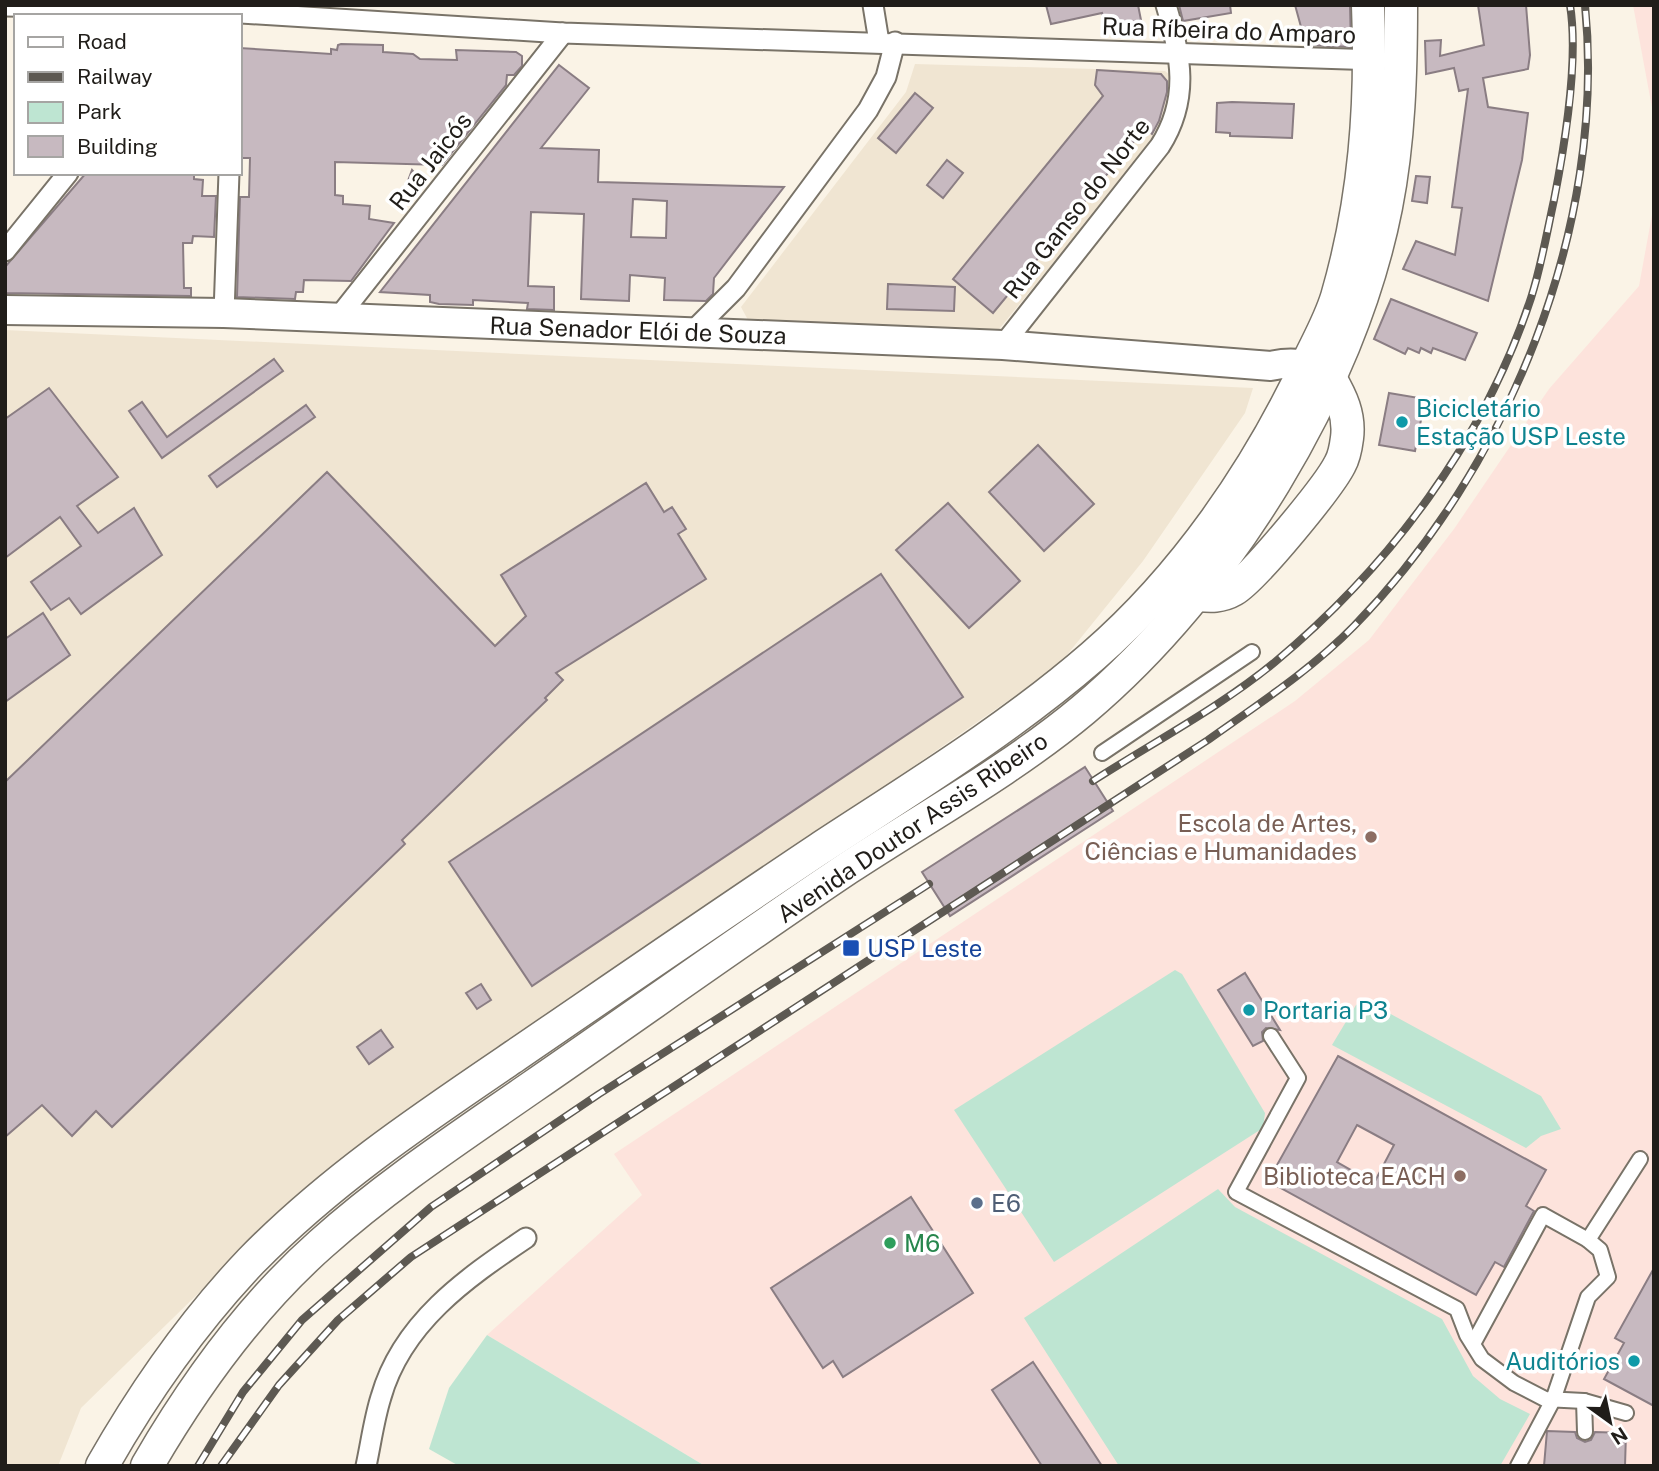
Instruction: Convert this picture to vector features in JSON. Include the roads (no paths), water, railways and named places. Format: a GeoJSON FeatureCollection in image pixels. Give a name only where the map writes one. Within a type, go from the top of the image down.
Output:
{"type":"FeatureCollection","features":[{"type":"Feature","properties":{"kind":"main road","name":"Avenida Doutor Assis Ribeiro"},"geometry":{"type":"LineString","coordinates":[[147,1466],[215,1360],[264,1302],[319,1246],[377,1197],[845,870],[1050,735],[1110,687],[1197,595],[1274,479],[1319,371],[1357,214],[1367,146],[1370,59],[1368,5]]}},
{"type":"Feature","properties":{"kind":"main road","name":"Avenida Doutor Assis Ribeiro"},"geometry":{"type":"LineString","coordinates":[[102,1466],[135,1409],[184,1340],[242,1272],[294,1220],[360,1163],[757,891],[956,759],[1056,687],[1143,608],[1190,553],[1237,485],[1294,392],[1319,371],[1353,324],[1388,202],[1401,61],[1401,5]]}},
{"type":"Feature","properties":{"kind":"main road","name":"Rua Senador Elói de Souza"},"geometry":{"type":"LineString","coordinates":[[5,310],[224,313],[1003,345],[1271,366],[1285,363],[1319,371]]}},
{"type":"Feature","properties":{"kind":"main road"},"geometry":{"type":"LineString","coordinates":[[1271,366],[1294,392]]}},
{"type":"Feature","properties":{"kind":"main road"},"geometry":{"type":"LineString","coordinates":[[1190,553],[1189,574],[1197,595],[1211,596],[1235,589],[1259,567],[1340,463],[1347,438],[1347,417],[1343,401],[1319,371]]}},
{"type":"Feature","properties":{"kind":"street"},"geometry":{"type":"LineString","coordinates":[[693,331],[736,288],[868,110],[886,77],[887,42],[873,5]]}},
{"type":"Feature","properties":{"kind":"street","name":"Rua Ganso do Norte"},"geometry":{"type":"LineString","coordinates":[[1003,345],[1165,138],[1178,102],[1180,54],[1166,5]]}},
{"type":"Feature","properties":{"kind":"street","name":"Rua Ríbeira do Amparo"},"geometry":{"type":"LineString","coordinates":[[5,6],[194,14]]}},
{"type":"Feature","properties":{"kind":"street","name":"Rua Ríbeira do Amparo"},"geometry":{"type":"LineString","coordinates":[[242,16],[563,33],[1401,61]]}},
{"type":"Feature","properties":{"kind":"street","name":"Rua Jaicós"},"geometry":{"type":"LineString","coordinates":[[337,319],[563,33]]}},
{"type":"Feature","properties":{"kind":"street"},"geometry":{"type":"LineString","coordinates":[[5,251],[66,175]]}},
{"type":"Feature","properties":{"kind":"street"},"geometry":{"type":"LineString","coordinates":[[224,313],[229,175]]}},
{"type":"Feature","properties":{"kind":"street"},"geometry":{"type":"LineString","coordinates":[[726,333],[736,288]]}},
{"type":"Feature","properties":{"kind":"street"},"geometry":{"type":"LineString","coordinates":[[1102,753],[1252,652]]}},
{"type":"Feature","properties":{"kind":"street"},"geometry":{"type":"LineString","coordinates":[[1271,1036],[1298,1078],[1236,1192],[1457,1309],[1482,1359],[1514,1383],[1545,1399],[1584,1401],[1626,1413]]}},
{"type":"Feature","properties":{"kind":"street"},"geometry":{"type":"LineString","coordinates":[[1588,1240],[1640,1159]]}},
{"type":"Feature","properties":{"kind":"street"},"geometry":{"type":"LineString","coordinates":[[1473,1344],[1543,1216],[1601,1250],[1608,1277],[1588,1297],[1553,1400],[1518,1466]]}},
{"type":"Feature","properties":{"kind":"street"},"geometry":{"type":"LineString","coordinates":[[366,1466],[380,1398],[406,1342],[420,1322],[453,1293],[526,1238]]}},
{"type":"Feature","properties":{"kind":"street"},"geometry":{"type":"LineString","coordinates":[[1584,1401],[1585,1432]]}},
{"type":"Feature","properties":{"kind":"railway"},"geometry":{"type":"LineString","coordinates":[[1093,781],[1232,694],[1275,662],[1317,625],[1357,585],[1394,542],[1460,451],[1511,351],[1538,274],[1558,178],[1570,102],[1573,51],[1570,5]]}},
{"type":"Feature","properties":{"kind":"railway"},"geometry":{"type":"LineString","coordinates":[[221,1466],[279,1385],[338,1320],[411,1257],[1208,740],[1302,672],[1354,626],[1409,563],[1458,494],[1501,419],[1536,340],[1562,258],[1580,174],[1588,89],[1585,5]]}},
{"type":"Feature","properties":{"kind":"railway"},"geometry":{"type":"LineString","coordinates":[[198,1466],[243,1392],[302,1320],[431,1207],[599,1094],[929,884]]}},
{"type":"Feature","properties":{"kind":"place","name":"Bicicletário Estação USP Leste"},"geometry":{"type":"Point","coordinates":[1402,422]}},
{"type":"Feature","properties":{"kind":"place","name":"Escola de Artes, Ciências e Humanidades"},"geometry":{"type":"Point","coordinates":[1371,837]}},
{"type":"Feature","properties":{"kind":"place","name":"USP Leste"},"geometry":{"type":"Point","coordinates":[851,948]}},
{"type":"Feature","properties":{"kind":"place","name":"Portaria P3"},"geometry":{"type":"Point","coordinates":[1249,1010]}},
{"type":"Feature","properties":{"kind":"place","name":"Biblioteca EACH"},"geometry":{"type":"Point","coordinates":[1460,1176]}},
{"type":"Feature","properties":{"kind":"place","name":"E6"},"geometry":{"type":"Point","coordinates":[977,1203]}},
{"type":"Feature","properties":{"kind":"place","name":"M6"},"geometry":{"type":"Point","coordinates":[890,1243]}},
{"type":"Feature","properties":{"kind":"place","name":"Auditórios"},"geometry":{"type":"Point","coordinates":[1634,1361]}}]}
